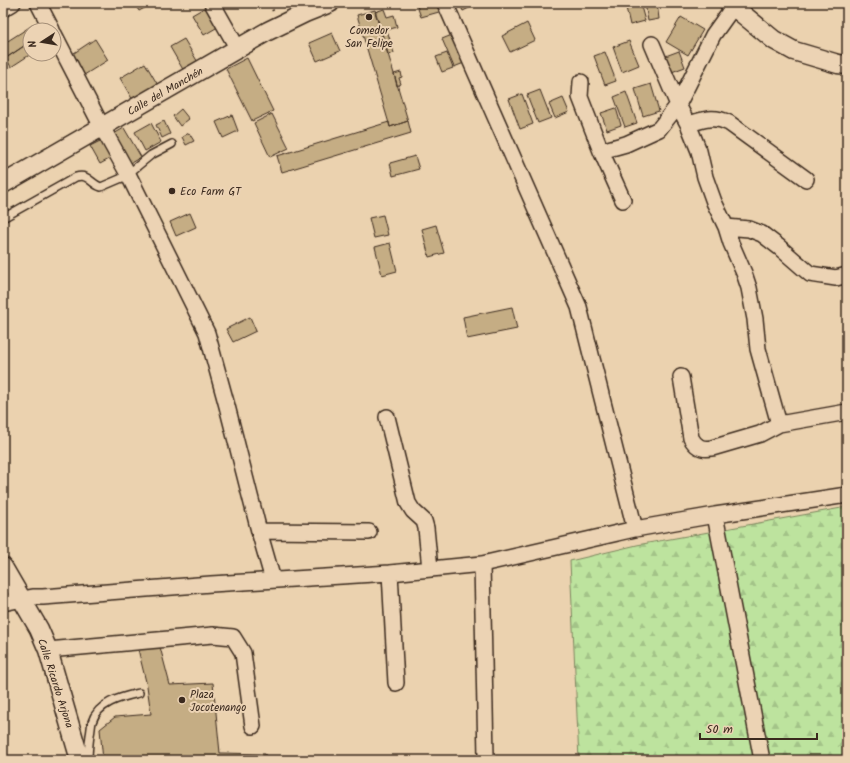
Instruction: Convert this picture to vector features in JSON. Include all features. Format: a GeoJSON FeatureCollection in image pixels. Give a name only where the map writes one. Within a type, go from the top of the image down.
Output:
{"type":"FeatureCollection","features":[{"type":"Feature","properties":{"kind":"street"},"geometry":{"type":"LineString","coordinates":[[3,9],[13,3]]}},
{"type":"Feature","properties":{"kind":"street"},"geometry":{"type":"LineString","coordinates":[[38,3],[48,22]]}},
{"type":"Feature","properties":{"kind":"street"},"geometry":{"type":"LineString","coordinates":[[212,3],[238,49]]}},
{"type":"Feature","properties":{"kind":"street","name":"Calle del Manchén"},"geometry":{"type":"LineString","coordinates":[[3,184],[268,31],[330,3]]}},
{"type":"Feature","properties":{"kind":"street"},"geometry":{"type":"LineString","coordinates":[[445,3],[579,307],[634,529]]}},
{"type":"Feature","properties":{"kind":"street"},"geometry":{"type":"LineString","coordinates":[[601,151],[626,144],[659,129],[678,105],[713,35],[731,5],[774,40],[794,51],[838,64],[847,65]]}},
{"type":"Feature","properties":{"kind":"street"},"geometry":{"type":"LineString","coordinates":[[652,44],[699,151],[705,177],[714,202],[726,228],[749,288],[758,349],[779,424]]}},
{"type":"Feature","properties":{"kind":"street"},"geometry":{"type":"LineString","coordinates":[[62,50],[128,174],[207,333],[273,580]]}},
{"type":"Feature","properties":{"kind":"street"},"geometry":{"type":"LineString","coordinates":[[581,82],[580,97],[601,151],[623,200]]}},
{"type":"Feature","properties":{"kind":"street"},"geometry":{"type":"LineString","coordinates":[[688,124],[713,118],[722,119],[729,122],[806,178]]}},
{"type":"Feature","properties":{"kind":"street"},"geometry":{"type":"LineString","coordinates":[[726,228],[749,229],[762,234],[810,274],[836,278],[847,275]]}},
{"type":"Feature","properties":{"kind":"street"},"geometry":{"type":"LineString","coordinates":[[681,377],[691,438],[700,448],[712,448],[760,434],[779,424],[847,412]]}},
{"type":"Feature","properties":{"kind":"street"},"geometry":{"type":"LineString","coordinates":[[387,416],[408,503],[413,511],[424,521],[426,528],[430,569]]}},
{"type":"Feature","properties":{"kind":"street"},"geometry":{"type":"LineString","coordinates":[[3,603],[38,597],[390,573],[482,564],[634,529],[847,494]]}},
{"type":"Feature","properties":{"kind":"street"},"geometry":{"type":"LineString","coordinates":[[715,515],[762,760]]}},
{"type":"Feature","properties":{"kind":"street"},"geometry":{"type":"LineString","coordinates":[[259,531],[369,532]]}},
{"type":"Feature","properties":{"kind":"street"},"geometry":{"type":"LineString","coordinates":[[482,564],[486,757]]}},
{"type":"Feature","properties":{"kind":"street","name":"Calle Ricardo Arjona"},"geometry":{"type":"LineString","coordinates":[[3,567],[39,629],[48,650],[80,760]]}},
{"type":"Feature","properties":{"kind":"street"},"geometry":{"type":"LineString","coordinates":[[390,573],[396,683]]}},
{"type":"Feature","properties":{"kind":"street"},"geometry":{"type":"LineString","coordinates":[[48,650],[213,635],[233,637],[243,653],[253,726]]}},
{"type":"Feature","properties":{"kind":"lane"},"geometry":{"type":"LineString","coordinates":[[3,218],[80,175],[85,176],[97,186],[101,187],[122,178],[151,155],[172,144]]}},
{"type":"Feature","properties":{"kind":"lane"},"geometry":{"type":"LineString","coordinates":[[88,760],[92,722],[95,716],[101,709],[114,700],[139,693]]}},
{"type":"Feature","properties":{"kind":"green space"},"geometry":{"type":"Polygon","coordinates":[[[847,507],[847,760],[579,760],[570,561],[637,545],[847,507]]]}},
{"type":"Feature","properties":{"kind":"building"},"geometry":{"type":"Polygon","coordinates":[[[134,3],[154,3],[139,11],[134,3]]]}},
{"type":"Feature","properties":{"kind":"building"},"geometry":{"type":"Polygon","coordinates":[[[416,3],[437,3],[439,12],[421,17],[416,3]]]}},
{"type":"Feature","properties":{"kind":"building"},"geometry":{"type":"Polygon","coordinates":[[[459,3],[474,3],[475,5],[463,11],[459,3]]]}},
{"type":"Feature","properties":{"kind":"building"},"geometry":{"type":"Polygon","coordinates":[[[625,3],[640,3],[645,21],[630,25],[625,3]]]}},
{"type":"Feature","properties":{"kind":"building"},"geometry":{"type":"Polygon","coordinates":[[[645,3],[657,3],[659,19],[648,21],[645,3]]]}},
{"type":"Feature","properties":{"kind":"building"},"geometry":{"type":"Polygon","coordinates":[[[211,4],[223,24],[204,35],[192,15],[211,4]]]}},
{"type":"Feature","properties":{"kind":"building"},"geometry":{"type":"Polygon","coordinates":[[[384,9],[387,17],[394,15],[397,27],[387,30],[394,53],[388,55],[375,12],[384,9]]]}},
{"type":"Feature","properties":{"kind":"building"},"geometry":{"type":"Polygon","coordinates":[[[375,10],[408,121],[390,127],[357,15],[375,10]]]}},
{"type":"Feature","properties":{"kind":"building"},"geometry":{"type":"Polygon","coordinates":[[[681,17],[703,30],[688,55],[666,42],[681,17]]]}},
{"type":"Feature","properties":{"kind":"building"},"geometry":{"type":"Polygon","coordinates":[[[527,23],[535,40],[510,52],[502,36],[527,23]]]}},
{"type":"Feature","properties":{"kind":"building"},"geometry":{"type":"Polygon","coordinates":[[[22,32],[22,47],[3,60],[3,44],[22,32]]]}},
{"type":"Feature","properties":{"kind":"building"},"geometry":{"type":"Polygon","coordinates":[[[332,33],[340,51],[317,61],[309,43],[332,33]]]}},
{"type":"Feature","properties":{"kind":"building"},"geometry":{"type":"Polygon","coordinates":[[[452,35],[464,63],[454,67],[442,39],[452,35]]]}},
{"type":"Feature","properties":{"kind":"building"},"geometry":{"type":"Polygon","coordinates":[[[95,39],[108,60],[81,77],[68,57],[95,39]]]}},
{"type":"Feature","properties":{"kind":"building"},"geometry":{"type":"Polygon","coordinates":[[[184,39],[199,64],[185,73],[170,47],[184,39]]]}},
{"type":"Feature","properties":{"kind":"building"},"geometry":{"type":"Polygon","coordinates":[[[629,41],[639,65],[622,72],[613,47],[629,41]]]}},
{"type":"Feature","properties":{"kind":"building"},"geometry":{"type":"Polygon","coordinates":[[[22,47],[22,60],[11,67],[6,58],[22,47]]]}},
{"type":"Feature","properties":{"kind":"building"},"geometry":{"type":"Polygon","coordinates":[[[679,51],[685,67],[669,73],[663,57],[679,51]]]}},
{"type":"Feature","properties":{"kind":"building"},"geometry":{"type":"Polygon","coordinates":[[[605,52],[616,81],[605,85],[594,56],[605,52]]]}},
{"type":"Feature","properties":{"kind":"building"},"geometry":{"type":"Polygon","coordinates":[[[447,53],[453,68],[442,72],[436,57],[447,53]]]}},
{"type":"Feature","properties":{"kind":"building"},"geometry":{"type":"Polygon","coordinates":[[[247,58],[273,111],[252,121],[226,69],[247,58]]]}},
{"type":"Feature","properties":{"kind":"building"},"geometry":{"type":"Polygon","coordinates":[[[145,63],[159,87],[134,102],[120,78],[145,63]]]}},
{"type":"Feature","properties":{"kind":"building"},"geometry":{"type":"Polygon","coordinates":[[[401,72],[402,77],[399,78],[401,84],[397,86],[394,74],[401,72]]]}},
{"type":"Feature","properties":{"kind":"building"},"geometry":{"type":"Polygon","coordinates":[[[651,84],[659,111],[643,116],[635,89],[651,84]]]}},
{"type":"Feature","properties":{"kind":"building"},"geometry":{"type":"Polygon","coordinates":[[[540,90],[551,118],[538,123],[527,95],[540,90]]]}},
{"type":"Feature","properties":{"kind":"building"},"geometry":{"type":"Polygon","coordinates":[[[626,92],[637,123],[625,127],[614,97],[626,92]]]}},
{"type":"Feature","properties":{"kind":"building"},"geometry":{"type":"Polygon","coordinates":[[[522,94],[533,124],[520,129],[509,99],[522,94]]]}},
{"type":"Feature","properties":{"kind":"building"},"geometry":{"type":"Polygon","coordinates":[[[563,98],[569,112],[555,118],[549,104],[563,98]]]}},
{"type":"Feature","properties":{"kind":"building"},"geometry":{"type":"Polygon","coordinates":[[[616,108],[621,125],[607,130],[601,113],[616,108]]]}},
{"type":"Feature","properties":{"kind":"building"},"geometry":{"type":"Polygon","coordinates":[[[181,109],[189,119],[180,126],[173,116],[181,109]]]}},
{"type":"Feature","properties":{"kind":"building"},"geometry":{"type":"Polygon","coordinates":[[[272,114],[289,148],[270,157],[254,123],[272,114]]]}},
{"type":"Feature","properties":{"kind":"building"},"geometry":{"type":"Polygon","coordinates":[[[232,115],[238,131],[223,138],[216,122],[232,115]]]}},
{"type":"Feature","properties":{"kind":"building"},"geometry":{"type":"Polygon","coordinates":[[[164,121],[170,134],[162,138],[156,125],[164,121]]]}},
{"type":"Feature","properties":{"kind":"building"},"geometry":{"type":"Polygon","coordinates":[[[408,121],[411,133],[282,172],[277,156],[389,122],[390,127],[408,121]]]}},
{"type":"Feature","properties":{"kind":"building"},"geometry":{"type":"Polygon","coordinates":[[[151,123],[161,142],[145,151],[135,132],[151,123]]]}},
{"type":"Feature","properties":{"kind":"building"},"geometry":{"type":"Polygon","coordinates":[[[124,128],[141,157],[129,164],[112,135],[124,128]]]}},
{"type":"Feature","properties":{"kind":"building"},"geometry":{"type":"Polygon","coordinates":[[[189,133],[194,141],[186,145],[182,137],[189,133]]]}},
{"type":"Feature","properties":{"kind":"building"},"geometry":{"type":"Polygon","coordinates":[[[102,140],[111,158],[100,164],[90,146],[102,140]]]}},
{"type":"Feature","properties":{"kind":"building"},"geometry":{"type":"Polygon","coordinates":[[[415,156],[419,169],[393,176],[390,163],[415,156]]]}},
{"type":"Feature","properties":{"kind":"building"},"geometry":{"type":"Polygon","coordinates":[[[190,213],[196,227],[176,236],[170,222],[190,213]]]}},
{"type":"Feature","properties":{"kind":"building"},"geometry":{"type":"Polygon","coordinates":[[[383,215],[388,235],[374,238],[369,218],[383,215]]]}},
{"type":"Feature","properties":{"kind":"building"},"geometry":{"type":"Polygon","coordinates":[[[436,225],[444,253],[429,257],[422,229],[436,225]]]}},
{"type":"Feature","properties":{"kind":"building"},"geometry":{"type":"Polygon","coordinates":[[[390,243],[397,271],[382,275],[375,247],[390,243]]]}},
{"type":"Feature","properties":{"kind":"building"},"geometry":{"type":"Polygon","coordinates":[[[512,307],[517,329],[467,339],[463,317],[512,307]]]}},
{"type":"Feature","properties":{"kind":"building"},"geometry":{"type":"Polygon","coordinates":[[[250,317],[256,331],[233,342],[226,329],[250,317]]]}},
{"type":"Feature","properties":{"kind":"building","name":"Plaza Jocotenango"},"geometry":{"type":"Polygon","coordinates":[[[160,647],[170,685],[213,683],[220,753],[265,754],[266,760],[103,760],[100,729],[115,717],[151,714],[147,686],[138,649],[160,647]]]}},
{"type":"Feature","properties":{"kind":"place","name":"Comedor San Felipe"},"geometry":{"type":"Point","coordinates":[369,17]}},
{"type":"Feature","properties":{"kind":"place","name":"Eco Farm GT"},"geometry":{"type":"Point","coordinates":[172,191]}},
{"type":"Feature","properties":{"kind":"place","name":"Plaza Jocotenango"},"geometry":{"type":"Point","coordinates":[182,700]}}]}
